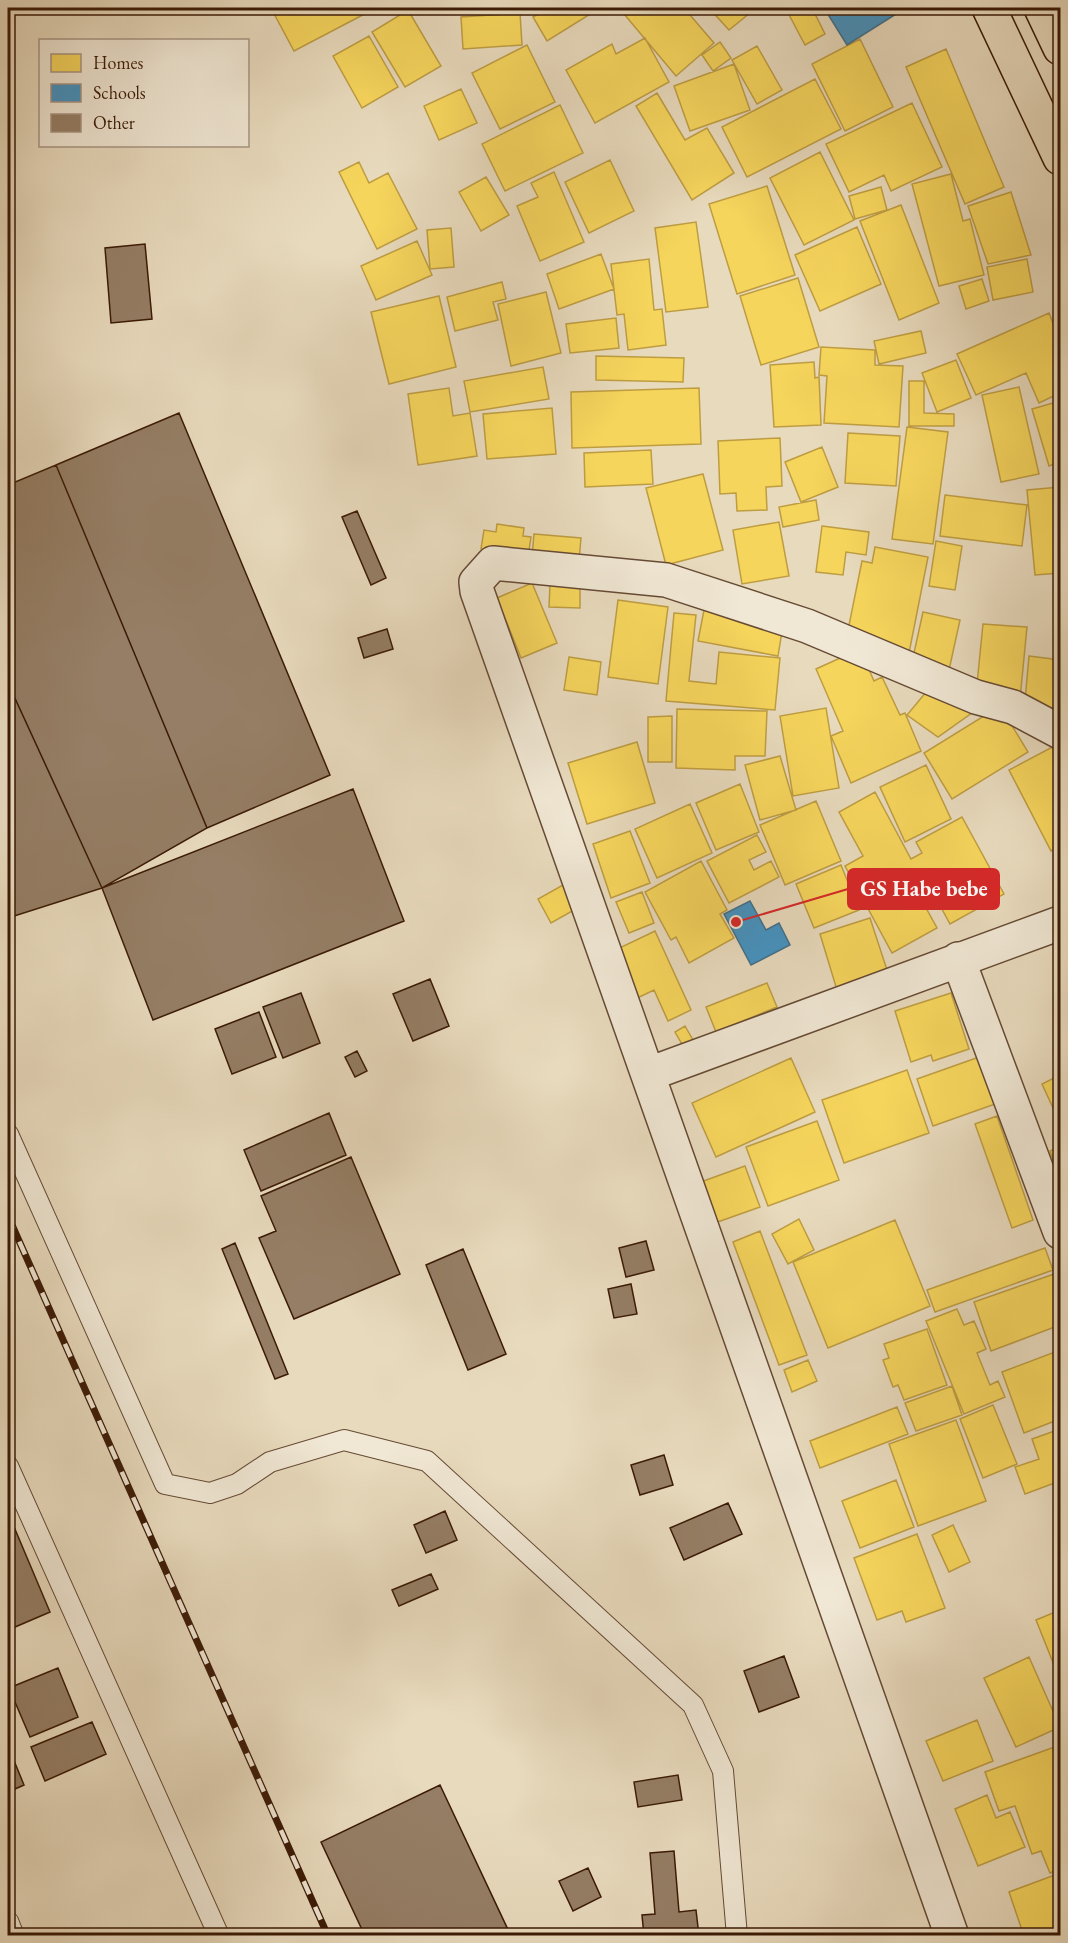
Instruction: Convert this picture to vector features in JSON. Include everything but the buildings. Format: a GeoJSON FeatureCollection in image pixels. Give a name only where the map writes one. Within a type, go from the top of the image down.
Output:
{"type":"FeatureCollection","features":[{"type":"Feature","properties":{"kind":"main road"},"geometry":{"type":"LineString","coordinates":[[989,8],[1060,158]]}},
{"type":"Feature","properties":{"kind":"main road"},"geometry":{"type":"LineString","coordinates":[[1041,8],[1060,48]]}},
{"type":"Feature","properties":{"kind":"street"},"geometry":{"type":"LineString","coordinates":[[952,1935],[477,591],[476,582],[485,568],[493,563],[666,580],[807,626],[976,696],[1013,707],[1060,732]]}},
{"type":"Feature","properties":{"kind":"street"},"geometry":{"type":"LineString","coordinates":[[649,1074],[1060,923]]}},
{"type":"Feature","properties":{"kind":"street"},"geometry":{"type":"LineString","coordinates":[[958,959],[1060,1232]]}},
{"type":"Feature","properties":{"kind":"lane"},"geometry":{"type":"LineString","coordinates":[[8,1134],[165,1484],[210,1493],[237,1484],[270,1462],[344,1440],[427,1461],[693,1705],[723,1771],[737,1935]]}},
{"type":"Feature","properties":{"kind":"lane"},"geometry":{"type":"LineString","coordinates":[[8,1466],[219,1935]]}},
{"type":"Feature","properties":{"kind":"lane"},"geometry":{"type":"LineString","coordinates":[[8,1921],[15,1935]]}},
{"type":"Feature","properties":{"kind":"railway"},"geometry":{"type":"LineString","coordinates":[[8,1216],[328,1936]]}},
{"type":"Feature","properties":{"kind":"place","name":"GS Habe bebe"},"geometry":{"type":"Point","coordinates":[736,922]}}]}
